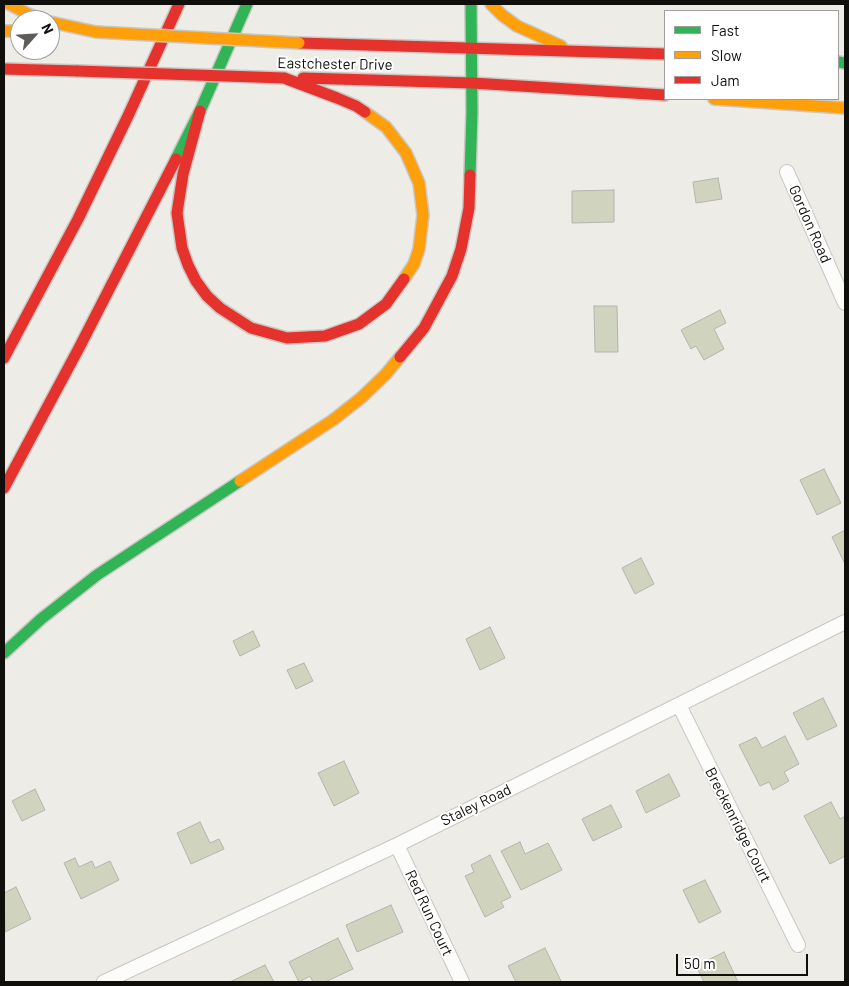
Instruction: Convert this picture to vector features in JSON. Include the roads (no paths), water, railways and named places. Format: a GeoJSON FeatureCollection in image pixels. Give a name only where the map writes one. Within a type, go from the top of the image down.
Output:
{"type":"FeatureCollection","features":[{"type":"Feature","properties":{"kind":"highway"},"geometry":{"type":"LineString","coordinates":[[9,4],[20,10]]}},
{"type":"Feature","properties":{"kind":"highway"},"geometry":{"type":"LineString","coordinates":[[4,358],[78,219],[179,4]]}},
{"type":"Feature","properties":{"kind":"highway"},"geometry":{"type":"LineString","coordinates":[[4,488],[79,348],[200,111],[246,4]]}},
{"type":"Feature","properties":{"kind":"highway"},"geometry":{"type":"LineString","coordinates":[[4,653],[41,619],[97,575],[301,442],[361,398],[406,352],[424,328],[452,276],[466,230],[471,186],[471,4]]}},
{"type":"Feature","properties":{"kind":"highway"},"geometry":{"type":"LineString","coordinates":[[491,4],[517,26],[572,51]]}},
{"type":"Feature","properties":{"kind":"highway"},"geometry":{"type":"LineString","coordinates":[[60,24],[96,32]]}},
{"type":"Feature","properties":{"kind":"highway","name":"Eastchester Drive"},"geometry":{"type":"LineString","coordinates":[[60,32],[96,32],[299,43],[664,54]]}},
{"type":"Feature","properties":{"kind":"highway","name":"Eastchester Drive"},"geometry":{"type":"LineString","coordinates":[[4,69],[472,83],[664,96]]}},
{"type":"Feature","properties":{"kind":"highway"},"geometry":{"type":"LineString","coordinates":[[200,111],[182,174],[177,213],[182,248],[196,281],[207,296],[220,308],[251,328],[287,338],[325,336],[342,331],[359,324],[386,304],[414,264],[419,249],[424,215],[419,183],[406,153],[386,128],[372,116],[346,102],[284,78]]}},
{"type":"Feature","properties":{"kind":"highway"},"geometry":{"type":"LineString","coordinates":[[729,100],[845,108]]}},
{"type":"Feature","properties":{"kind":"street","name":"Gordon Road"},"geometry":{"type":"LineString","coordinates":[[787,172],[845,303]]}},
{"type":"Feature","properties":{"kind":"street","name":"Staley Road"},"geometry":{"type":"LineString","coordinates":[[109,981],[397,845],[845,622]]}},
{"type":"Feature","properties":{"kind":"street","name":"Breckenridge Court"},"geometry":{"type":"LineString","coordinates":[[679,705],[798,945]]}},
{"type":"Feature","properties":{"kind":"street","name":"Red Run Court"},"geometry":{"type":"LineString","coordinates":[[397,845],[462,982]]}}]}
